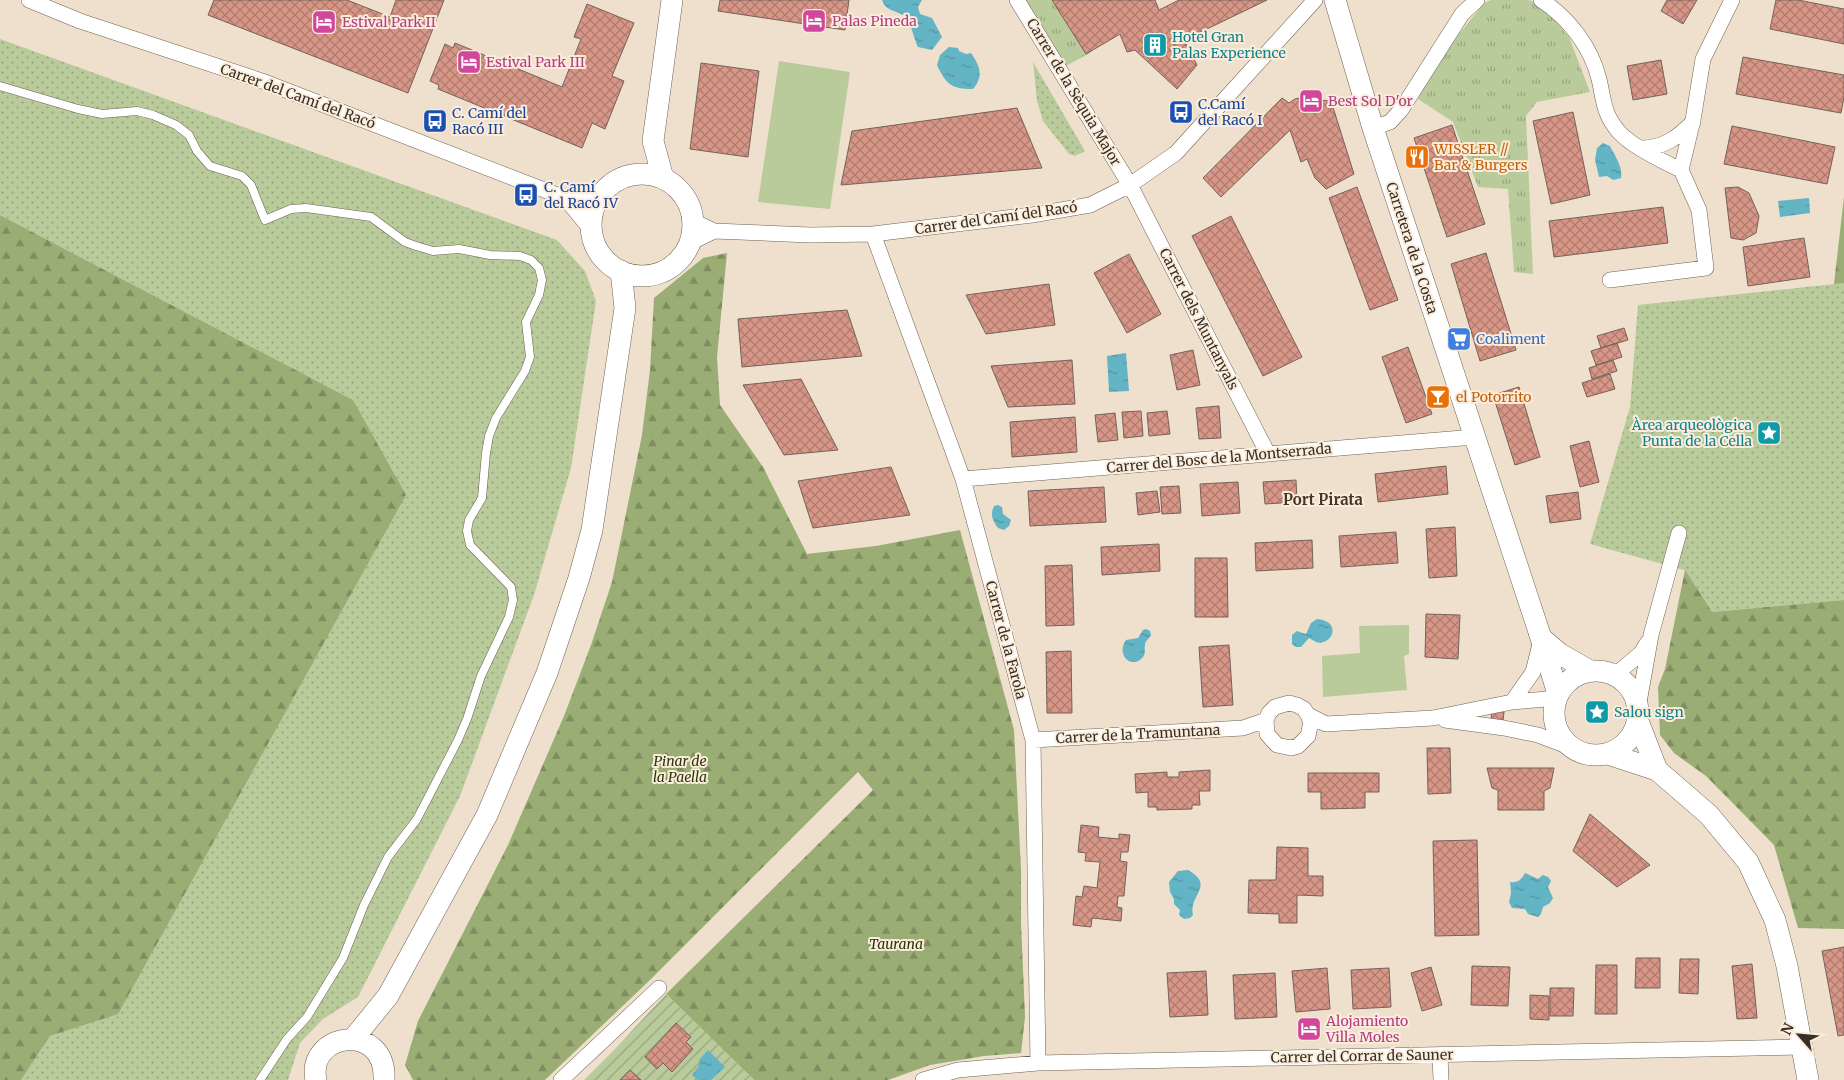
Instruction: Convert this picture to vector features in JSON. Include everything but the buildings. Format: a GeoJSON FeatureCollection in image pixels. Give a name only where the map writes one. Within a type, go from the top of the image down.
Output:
{"type":"FeatureCollection","features":[{"type":"Feature","properties":{"kind":"street","name":"Carrer del Camí del Racó"},"geometry":{"type":"LineString","coordinates":[[29,0],[80,21],[262,81],[565,198],[600,196]]}},
{"type":"Feature","properties":{"kind":"street"},"geometry":{"type":"LineString","coordinates":[[663,178],[653,141],[672,0]]}},
{"type":"Feature","properties":{"kind":"street","name":"Carrer de la Sèquia Major"},"geometry":{"type":"LineString","coordinates":[[1017,0],[1130,185]]}},
{"type":"Feature","properties":{"kind":"street","name":"Carrer del Camí del Racó"},"geometry":{"type":"LineString","coordinates":[[693,221],[714,231],[810,235],[874,234],[1032,216],[1090,205],[1130,185],[1176,153],[1315,0]]}},
{"type":"Feature","properties":{"kind":"street"},"geometry":{"type":"LineString","coordinates":[[1373,128],[1390,122],[1401,110],[1462,14],[1477,0]]}},
{"type":"Feature","properties":{"kind":"street"},"geometry":{"type":"LineString","coordinates":[[1541,0],[1580,37],[1591,56],[1599,79],[1604,109],[1619,133],[1681,170],[1700,210],[1706,268],[1610,280]]}},
{"type":"Feature","properties":{"kind":"street"},"geometry":{"type":"LineString","coordinates":[[1681,170],[1693,122],[1703,59],[1732,0]]}},
{"type":"Feature","properties":{"kind":"street","name":"Carretera de la Costa"},"geometry":{"type":"LineString","coordinates":[[1337,8],[1373,128],[1541,638],[1557,696]]}},
{"type":"Feature","properties":{"kind":"street"},"geometry":{"type":"LineString","coordinates":[[1642,148],[1653,148],[1666,144],[1693,122]]}},
{"type":"Feature","properties":{"kind":"street"},"geometry":{"type":"LineString","coordinates":[[628,176],[653,141]]}},
{"type":"Feature","properties":{"kind":"street"},"geometry":{"type":"LineString","coordinates":[[645,174],[663,178],[678,188],[691,212],[693,221],[690,243],[685,252],[670,267],[650,275],[635,275],[613,267],[601,255],[593,239],[593,213],[600,196],[617,180],[628,176],[645,174]]}},
{"type":"Feature","properties":{"kind":"street","name":"Carrer dels Muntanyals"},"geometry":{"type":"LineString","coordinates":[[1130,185],[1268,454]]}},
{"type":"Feature","properties":{"kind":"street","name":"Carrer del Camí del Racó"},"geometry":{"type":"LineString","coordinates":[[565,198],[592,231]]}},
{"type":"Feature","properties":{"kind":"street","name":"Carrer del Camí del Racó"},"geometry":{"type":"LineString","coordinates":[[690,243],[714,231]]}},
{"type":"Feature","properties":{"kind":"street","name":"Carrer de la Farola"},"geometry":{"type":"LineString","coordinates":[[874,234],[963,479],[1033,740],[1038,1063]]}},
{"type":"Feature","properties":{"kind":"street"},"geometry":{"type":"LineString","coordinates":[[353,1039],[388,996],[487,814],[547,673],[579,578],[592,530],[624,314],[621,271]]}},
{"type":"Feature","properties":{"kind":"street"},"geometry":{"type":"LineString","coordinates":[[624,314],[650,275]]}},
{"type":"Feature","properties":{"kind":"street","name":"Carrer del Bosc de la Montserrada"},"geometry":{"type":"LineString","coordinates":[[963,479],[1475,437]]}},
{"type":"Feature","properties":{"kind":"street"},"geometry":{"type":"LineString","coordinates":[[1433,718],[1538,735],[1594,756],[1608,754],[1618,749],[1627,742],[1634,732],[1651,635],[1679,533]]}},
{"type":"Feature","properties":{"kind":"street"},"geometry":{"type":"LineString","coordinates":[[1615,675],[1642,653],[1651,635]]}},
{"type":"Feature","properties":{"kind":"street"},"geometry":{"type":"LineString","coordinates":[[1512,702],[1533,672],[1541,638],[1560,654],[1590,671]]}},
{"type":"Feature","properties":{"kind":"street"},"geometry":{"type":"LineString","coordinates":[[1570,747],[1561,737],[1555,724],[1554,711],[1557,696],[1566,683],[1577,675],[1590,671],[1603,671],[1615,675],[1627,683],[1634,694],[1638,715],[1657,770]]}},
{"type":"Feature","properties":{"kind":"street"},"geometry":{"type":"LineString","coordinates":[[1308,715],[1326,724],[1433,718],[1512,702],[1557,696]]}},
{"type":"Feature","properties":{"kind":"street"},"geometry":{"type":"LineString","coordinates":[[1290,703],[1304,709],[1308,715],[1311,722],[1308,736],[1304,742],[1291,748],[1277,745],[1267,727],[1269,713],[1275,707],[1290,703]]}},
{"type":"Feature","properties":{"kind":"street"},"geometry":{"type":"LineString","coordinates":[[1308,736],[1326,724]]}},
{"type":"Feature","properties":{"kind":"street","name":"Carrer de la Tramuntana"},"geometry":{"type":"LineString","coordinates":[[1033,740],[1267,727]]}},
{"type":"Feature","properties":{"kind":"street"},"geometry":{"type":"LineString","coordinates":[[1608,754],[1657,770],[1709,815],[1748,862],[1775,920],[1787,966],[1808,1080]]}},
{"type":"Feature","properties":{"kind":"street"},"geometry":{"type":"LineString","coordinates":[[561,1080],[659,988]]}},
{"type":"Feature","properties":{"kind":"street"},"geometry":{"type":"LineString","coordinates":[[374,1049],[388,996]]}},
{"type":"Feature","properties":{"kind":"street"},"geometry":{"type":"LineString","coordinates":[[316,1080],[317,1064],[322,1053],[330,1045],[341,1040],[353,1039],[364,1042],[374,1049],[381,1058],[385,1070],[384,1080]]}},
{"type":"Feature","properties":{"kind":"street","name":"Carrer del Corrar de Sauner"},"geometry":{"type":"LineString","coordinates":[[923,1080],[1038,1063],[1802,1047]]}},
{"type":"Feature","properties":{"kind":"street"},"geometry":{"type":"LineString","coordinates":[[1440,1055],[1440,1080]]}},
{"type":"Feature","properties":{"kind":"lane"},"geometry":{"type":"LineString","coordinates":[[0,86],[86,111],[102,114],[138,111],[176,125],[189,135],[197,151],[210,166],[242,176],[251,184],[265,220],[291,209],[306,208],[354,214],[371,217],[405,242],[433,251],[459,249],[490,255],[520,256],[531,260],[539,268],[542,280],[539,295],[526,322],[530,357],[525,371],[496,418],[489,436],[482,498],[468,520],[467,531],[470,545],[511,587],[513,600],[509,618],[481,676],[467,720],[458,740],[417,819],[388,857],[364,904],[343,958],[307,1017],[287,1039],[260,1080]]}},
{"type":"Feature","properties":{"kind":"green space"},"geometry":{"type":"Polygon","coordinates":[[[1024,0],[1055,0],[1090,53],[1064,67],[1024,0]]]}},
{"type":"Feature","properties":{"kind":"green space"},"geometry":{"type":"Polygon","coordinates":[[[1491,0],[1529,0],[1539,4],[1569,37],[1590,92],[1537,102],[1526,116],[1533,274],[1514,272],[1508,189],[1478,187],[1453,122],[1418,99],[1442,55],[1484,3],[1491,0]]]}},
{"type":"Feature","properties":{"kind":"green space"},"geometry":{"type":"Polygon","coordinates":[[[0,39],[557,240],[585,271],[596,301],[571,468],[534,595],[460,796],[358,997],[323,1019],[300,1043],[288,1080],[21,1080],[50,1036],[118,1013],[278,723],[378,447],[353,400],[0,215],[0,39]]]}},
{"type":"Feature","properties":{"kind":"green space"},"geometry":{"type":"Polygon","coordinates":[[[779,61],[850,72],[830,209],[758,202],[779,61]]]}},
{"type":"Feature","properties":{"kind":"green space"},"geometry":{"type":"Polygon","coordinates":[[[1033,62],[1085,151],[1075,156],[1069,154],[1043,121],[1037,101],[1033,62]]]}},
{"type":"Feature","properties":{"kind":"green space"},"geometry":{"type":"Polygon","coordinates":[[[1844,197],[1844,283],[1834,284],[1844,197]]]}},
{"type":"Feature","properties":{"kind":"green space"},"geometry":{"type":"Polygon","coordinates":[[[0,215],[353,400],[406,495],[118,1014],[50,1036],[21,1080],[0,1080],[0,215]]]}},
{"type":"Feature","properties":{"kind":"green space"},"geometry":{"type":"Polygon","coordinates":[[[727,253],[717,357],[720,405],[763,467],[807,554],[876,546],[960,530],[1014,730],[1021,869],[1025,1017],[1021,1053],[984,1056],[930,1065],[888,1080],[754,1080],[666,994],[873,790],[858,772],[650,980],[545,1080],[413,1080],[405,1065],[418,1021],[508,845],[564,716],[612,582],[642,435],[650,370],[654,298],[703,258],[727,253]]]}},
{"type":"Feature","properties":{"kind":"green space"},"geometry":{"type":"Polygon","coordinates":[[[1844,283],[1844,600],[1711,612],[1684,570],[1590,544],[1630,407],[1638,305],[1844,283]]]}},
{"type":"Feature","properties":{"kind":"green space"},"geometry":{"type":"Polygon","coordinates":[[[1685,570],[1712,612],[1844,600],[1844,929],[1798,928],[1774,845],[1706,776],[1674,753],[1660,735],[1658,687],[1665,669],[1685,570]]]}},
{"type":"Feature","properties":{"kind":"green space"},"geometry":{"type":"Polygon","coordinates":[[[1409,625],[1409,654],[1404,656],[1407,690],[1323,697],[1322,656],[1360,653],[1359,626],[1409,625]]]}},
{"type":"Feature","properties":{"kind":"green space"},"geometry":{"type":"Polygon","coordinates":[[[666,994],[754,1080],[584,1080],[666,994]]]}},
{"type":"Feature","properties":{"kind":"water"},"geometry":{"type":"Polygon","coordinates":[[[882,0],[922,0],[918,7],[920,14],[932,18],[942,37],[932,50],[918,47],[907,18],[887,7],[882,0]]]}},
{"type":"Feature","properties":{"kind":"water"},"geometry":{"type":"Polygon","coordinates":[[[949,47],[958,48],[959,51],[966,54],[971,53],[974,58],[980,75],[973,89],[959,88],[950,84],[940,71],[937,65],[940,55],[949,47]]]}},
{"type":"Feature","properties":{"kind":"water"},"geometry":{"type":"Polygon","coordinates":[[[1603,143],[1610,146],[1620,166],[1621,178],[1613,180],[1607,176],[1599,177],[1595,160],[1597,148],[1603,143]]]}},
{"type":"Feature","properties":{"kind":"water"},"geometry":{"type":"Polygon","coordinates":[[[1809,198],[1810,213],[1780,217],[1778,201],[1809,198]]]}},
{"type":"Feature","properties":{"kind":"water"},"geometry":{"type":"Polygon","coordinates":[[[1126,353],[1129,391],[1109,392],[1107,356],[1126,353]]]}},
{"type":"Feature","properties":{"kind":"water"},"geometry":{"type":"Polygon","coordinates":[[[994,506],[1002,507],[1003,514],[1011,520],[1009,526],[1004,530],[998,528],[992,517],[994,506]]]}},
{"type":"Feature","properties":{"kind":"water"},"geometry":{"type":"Polygon","coordinates":[[[1317,619],[1330,624],[1332,628],[1332,633],[1327,641],[1322,643],[1316,642],[1309,638],[1301,647],[1296,647],[1292,644],[1292,635],[1297,631],[1306,634],[1311,623],[1317,619]]]}},
{"type":"Feature","properties":{"kind":"water"},"geometry":{"type":"Polygon","coordinates":[[[1143,630],[1150,631],[1151,635],[1145,644],[1144,656],[1139,661],[1130,662],[1124,656],[1123,646],[1126,640],[1138,638],[1143,630]]]}},
{"type":"Feature","properties":{"kind":"water"},"geometry":{"type":"Polygon","coordinates":[[[1188,870],[1196,876],[1201,886],[1192,908],[1193,915],[1190,918],[1184,919],[1179,915],[1180,910],[1174,904],[1169,882],[1178,871],[1188,870]]]}},
{"type":"Feature","properties":{"kind":"water"},"geometry":{"type":"Polygon","coordinates":[[[1525,873],[1538,879],[1543,875],[1551,881],[1548,887],[1553,898],[1550,903],[1543,907],[1538,917],[1528,914],[1525,909],[1512,908],[1509,902],[1511,893],[1510,882],[1519,880],[1525,873]]]}},
{"type":"Feature","properties":{"kind":"water"},"geometry":{"type":"Polygon","coordinates":[[[708,1050],[725,1067],[711,1080],[698,1080],[692,1075],[699,1066],[699,1060],[708,1050]]]}},
{"type":"Feature","properties":{"kind":"place","name":"Palas Pineda"},"geometry":{"type":"Point","coordinates":[814,21]}},
{"type":"Feature","properties":{"kind":"place","name":"Estival Park II"},"geometry":{"type":"Point","coordinates":[324,22]}},
{"type":"Feature","properties":{"kind":"place","name":"Hotel Gran Palas Experience"},"geometry":{"type":"Point","coordinates":[1155,45]}},
{"type":"Feature","properties":{"kind":"place","name":"Estival Park III"},"geometry":{"type":"Point","coordinates":[469,62]}},
{"type":"Feature","properties":{"kind":"place","name":"Best Sol D'or"},"geometry":{"type":"Point","coordinates":[1311,101]}},
{"type":"Feature","properties":{"kind":"place","name":"C.Camí del Racó I"},"geometry":{"type":"Point","coordinates":[1181,112]}},
{"type":"Feature","properties":{"kind":"place","name":"C. Camí del Racó III"},"geometry":{"type":"Point","coordinates":[435,121]}},
{"type":"Feature","properties":{"kind":"place","name":"WISSLER // Bar & Burgers"},"geometry":{"type":"Point","coordinates":[1417,157]}},
{"type":"Feature","properties":{"kind":"place","name":"C. Camí del Racó IV"},"geometry":{"type":"Point","coordinates":[526,195]}},
{"type":"Feature","properties":{"kind":"place","name":"Coaliment"},"geometry":{"type":"Point","coordinates":[1459,339]}},
{"type":"Feature","properties":{"kind":"place","name":"el Potorrito"},"geometry":{"type":"Point","coordinates":[1438,397]}},
{"type":"Feature","properties":{"kind":"place","name":"Àrea arqueològica Punta de la Cella"},"geometry":{"type":"Point","coordinates":[1769,433]}},
{"type":"Feature","properties":{"kind":"place","name":"Salou sign"},"geometry":{"type":"Point","coordinates":[1597,712]}},
{"type":"Feature","properties":{"kind":"place","name":"Alojamiento Villa Moles"},"geometry":{"type":"Point","coordinates":[1309,1029]}},
{"type":"Feature","properties":{"kind":"district","name":"Port Pirata"},"geometry":{"type":"Point","coordinates":[1323,500]}},
{"type":"Feature","properties":{"kind":"park label","name":"Pinar de la Paella"},"geometry":{"type":"Point","coordinates":[680,770]}},
{"type":"Feature","properties":{"kind":"park label","name":"Taurana"},"geometry":{"type":"Point","coordinates":[896,944]}}]}
